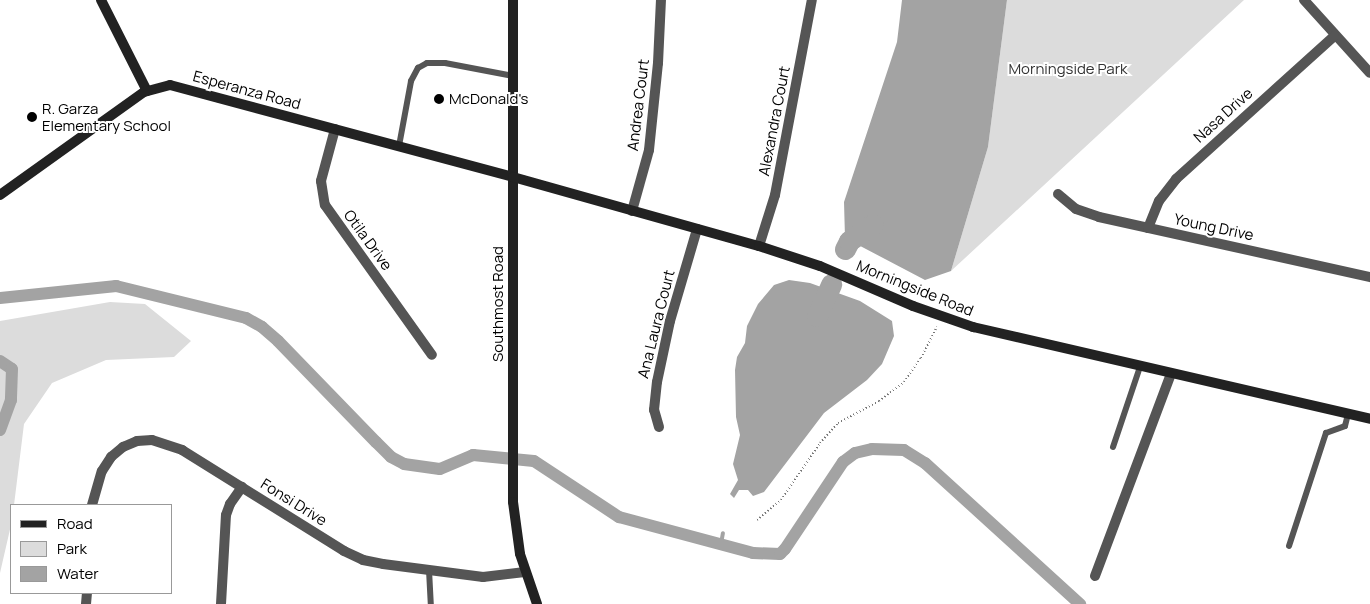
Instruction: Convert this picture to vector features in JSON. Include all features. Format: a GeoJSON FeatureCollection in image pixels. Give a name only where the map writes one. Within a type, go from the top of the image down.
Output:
{"type":"FeatureCollection","features":[{"type":"Feature","properties":{"kind":"street"},"geometry":{"type":"LineString","coordinates":[[101,0],[147,91]]}},
{"type":"Feature","properties":{"kind":"street","name":"Southmost Road"},"geometry":{"type":"LineString","coordinates":[[513,0],[512,443],[515,526],[525,572],[537,604]]}},
{"type":"Feature","properties":{"kind":"street","name":"Andrea Court"},"geometry":{"type":"LineString","coordinates":[[632,211],[649,150],[658,63],[661,0]]}},
{"type":"Feature","properties":{"kind":"street","name":"Alexandra Court"},"geometry":{"type":"LineString","coordinates":[[759,246],[775,195],[812,0]]}},
{"type":"Feature","properties":{"kind":"street"},"geometry":{"type":"LineString","coordinates":[[1304,0],[1334,36],[1370,73]]}},
{"type":"Feature","properties":{"kind":"street","name":"Nasa Drive"},"geometry":{"type":"LineString","coordinates":[[1148,228],[1159,201],[1176,179],[1334,36]]}},
{"type":"Feature","properties":{"kind":"street","name":"Esperanza Road"},"geometry":{"type":"LineString","coordinates":[[0,195],[108,116],[147,91],[170,85],[513,177]]}},
{"type":"Feature","properties":{"kind":"street","name":"Otila Drive"},"geometry":{"type":"LineString","coordinates":[[335,129],[321,181],[325,205],[432,355]]}},
{"type":"Feature","properties":{"kind":"street","name":"Morningside Road"},"geometry":{"type":"LineString","coordinates":[[513,177],[759,246],[820,266],[942,317],[1013,338],[1370,419]]}},
{"type":"Feature","properties":{"kind":"street","name":"Young Drive"},"geometry":{"type":"LineString","coordinates":[[1058,194],[1076,209],[1099,218],[1370,277]]}},
{"type":"Feature","properties":{"kind":"street","name":"Ana Laura Court"},"geometry":{"type":"LineString","coordinates":[[658,427],[654,410],[657,382],[670,321],[696,229]]}},
{"type":"Feature","properties":{"kind":"street"},"geometry":{"type":"LineString","coordinates":[[1095,576],[1171,374]]}},
{"type":"Feature","properties":{"kind":"street","name":"Fonsi Drive"},"geometry":{"type":"LineString","coordinates":[[92,504],[102,471],[111,457],[123,447],[137,441],[152,440],[167,444],[242,487],[344,552],[363,560],[492,577],[525,572]]}},
{"type":"Feature","properties":{"kind":"street"},"geometry":{"type":"LineString","coordinates":[[221,604],[226,515],[230,504],[242,487]]}},
{"type":"Feature","properties":{"kind":"lane"},"geometry":{"type":"LineString","coordinates":[[399,146],[411,81],[418,68],[427,63],[444,63],[513,76]]}},
{"type":"Feature","properties":{"kind":"lane"},"geometry":{"type":"LineString","coordinates":[[1113,448],[1140,367]]}},
{"type":"Feature","properties":{"kind":"lane"},"geometry":{"type":"LineString","coordinates":[[1289,546],[1326,433],[1345,426],[1348,414]]}},
{"type":"Feature","properties":{"kind":"lane"},"geometry":{"type":"LineString","coordinates":[[429,570],[431,604]]}},
{"type":"Feature","properties":{"kind":"path"},"geometry":{"type":"LineString","coordinates":[[757,520],[781,500],[820,443],[838,423],[879,401],[904,382],[921,358],[942,317]]}},
{"type":"Feature","properties":{"kind":"green space","name":"Morningside Park"},"geometry":{"type":"Polygon","coordinates":[[[1007,0],[1244,0],[951,271],[988,147],[1007,0]]]}},
{"type":"Feature","properties":{"kind":"green space"},"geometry":{"type":"Polygon","coordinates":[[[110,302],[145,304],[191,341],[174,357],[106,360],[52,383],[24,424],[14,504],[10,504],[10,529],[0,573],[0,321],[110,302]]]}},
{"type":"Feature","properties":{"kind":"water"},"geometry":{"type":"Polygon","coordinates":[[[902,0],[1007,0],[988,147],[951,271],[925,280],[845,238],[844,202],[897,42],[902,0]]]}},
{"type":"Feature","properties":{"kind":"water"},"geometry":{"type":"Polygon","coordinates":[[[789,280],[810,283],[860,301],[892,321],[894,336],[882,364],[867,380],[824,413],[764,492],[753,496],[748,490],[739,490],[734,498],[730,494],[738,480],[733,464],[740,435],[736,417],[735,370],[737,357],[745,343],[747,326],[758,304],[774,285],[789,280]]]}},
{"type":"Feature","properties":{"kind":"waterway"},"geometry":{"type":"LineString","coordinates":[[845,249],[849,241],[873,224]]}},
{"type":"Feature","properties":{"kind":"waterway"},"geometry":{"type":"LineString","coordinates":[[817,316],[831,284]]}},
{"type":"Feature","properties":{"kind":"waterway"},"geometry":{"type":"LineString","coordinates":[[0,298],[116,286],[246,318],[262,327],[278,341],[391,457],[404,464],[440,469],[473,455],[534,461],[619,517],[753,553],[780,554],[843,462],[855,453],[872,449],[904,450],[925,463],[1080,604]]}},
{"type":"Feature","properties":{"kind":"waterway"},"geometry":{"type":"LineString","coordinates":[[0,361],[12,369],[11,400],[0,430]]}},
{"type":"Feature","properties":{"kind":"waterway"},"geometry":{"type":"LineString","coordinates":[[721,544],[723,533]]}},
{"type":"Feature","properties":{"kind":"place","name":"McDonald's"},"geometry":{"type":"Point","coordinates":[439,99]}},
{"type":"Feature","properties":{"kind":"place","name":"R. Garza Elementary School"},"geometry":{"type":"Point","coordinates":[32,117]}}]}
